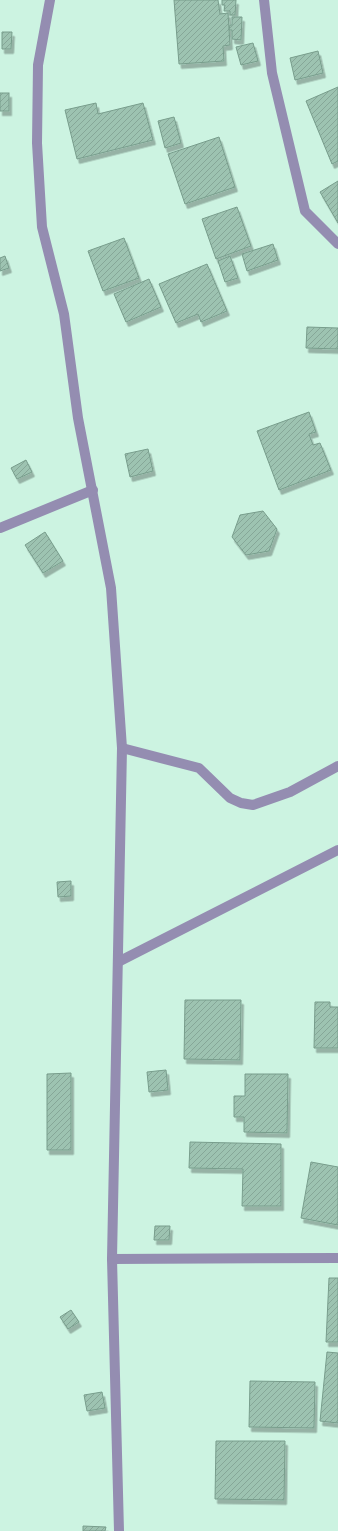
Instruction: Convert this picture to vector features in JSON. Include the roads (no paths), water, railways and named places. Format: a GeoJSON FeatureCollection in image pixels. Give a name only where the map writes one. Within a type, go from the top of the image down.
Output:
{"type":"FeatureCollection","features":[{"type":"Feature","properties":{"kind":"street"},"geometry":{"type":"LineString","coordinates":[[50,0],[38,65],[37,143],[42,227],[64,314],[78,418],[111,588],[122,748],[112,1259],[119,1531]]}},
{"type":"Feature","properties":{"kind":"street"},"geometry":{"type":"LineString","coordinates":[[264,0],[272,73],[305,211],[338,244]]}},
{"type":"Feature","properties":{"kind":"street"},"geometry":{"type":"LineString","coordinates":[[0,528],[93,490]]}},
{"type":"Feature","properties":{"kind":"street"},"geometry":{"type":"LineString","coordinates":[[122,748],[199,768],[230,798],[241,803],[253,805],[290,792],[338,766]]}},
{"type":"Feature","properties":{"kind":"street"},"geometry":{"type":"LineString","coordinates":[[118,962],[338,850]]}},
{"type":"Feature","properties":{"kind":"street"},"geometry":{"type":"LineString","coordinates":[[112,1259],[338,1258]]}}]}
